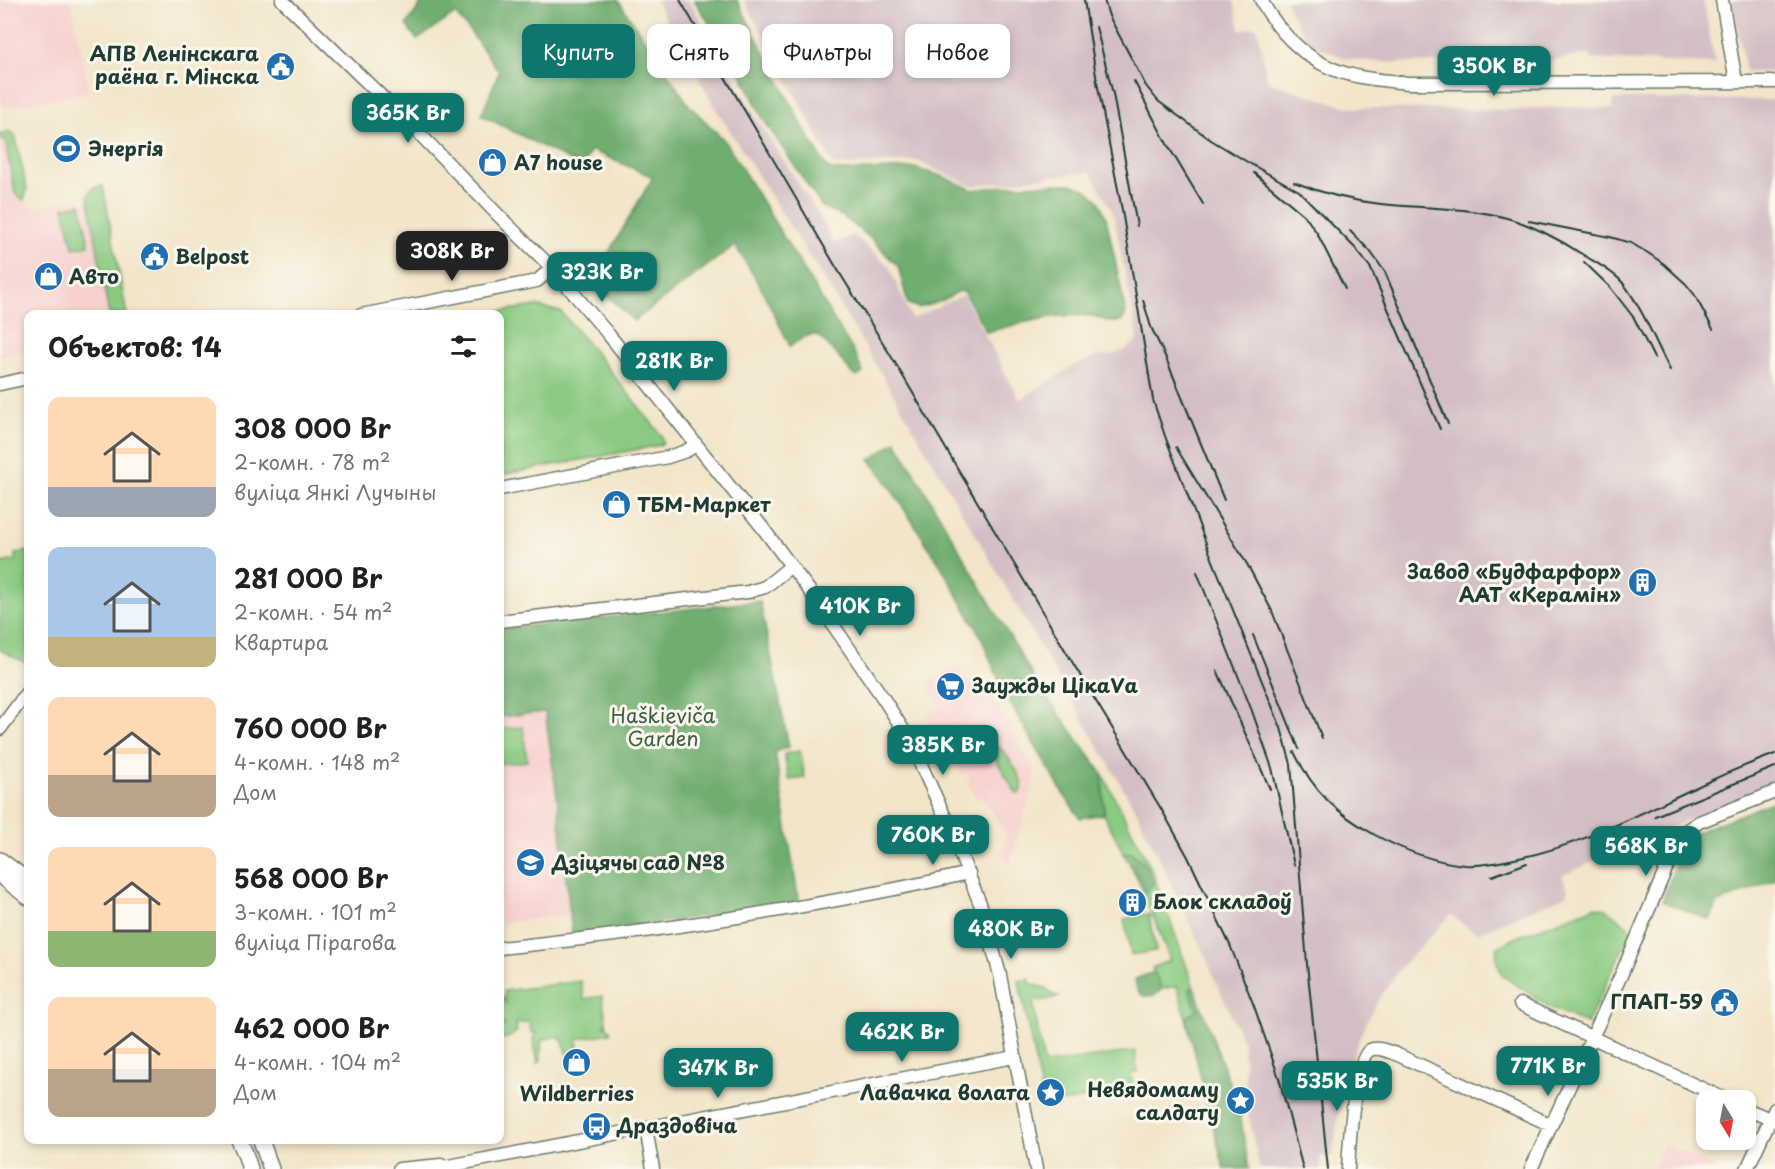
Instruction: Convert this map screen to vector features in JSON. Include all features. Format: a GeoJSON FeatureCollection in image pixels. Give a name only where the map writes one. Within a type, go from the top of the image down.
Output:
{"type":"FeatureCollection","features":[{"type":"Feature","properties":{"kind":"main road"},"geometry":{"type":"LineString","coordinates":[[0,860],[24,878]]}},
{"type":"Feature","properties":{"kind":"main road"},"geometry":{"type":"LineString","coordinates":[[0,875],[24,894]]}},
{"type":"Feature","properties":{"kind":"main road"},"geometry":{"type":"LineString","coordinates":[[242,1147],[244,1169]]}},
{"type":"Feature","properties":{"kind":"main road"},"geometry":{"type":"LineString","coordinates":[[242,1147],[250,1169]]}},
{"type":"Feature","properties":{"kind":"main road"},"geometry":{"type":"LineString","coordinates":[[263,1147],[271,1169]]}},
{"type":"Feature","properties":{"kind":"street"},"geometry":{"type":"LineString","coordinates":[[282,0],[412,126],[552,268],[609,335],[791,566],[850,649],[904,732],[969,873],[981,906],[1009,1018],[1014,1057],[1036,1169]]}},
{"type":"Feature","properties":{"kind":"street"},"geometry":{"type":"LineString","coordinates":[[1261,0],[1288,39],[1307,55],[1355,76],[1408,83],[1775,82]]}},
{"type":"Feature","properties":{"kind":"street"},"geometry":{"type":"LineString","coordinates":[[1722,0],[1736,82]]}},
{"type":"Feature","properties":{"kind":"street"},"geometry":{"type":"LineString","coordinates":[[386,310],[537,280],[552,268]]}},
{"type":"Feature","properties":{"kind":"street"},"geometry":{"type":"LineString","coordinates":[[0,384],[24,379]]}},
{"type":"Feature","properties":{"kind":"street"},"geometry":{"type":"LineString","coordinates":[[504,488],[668,457],[696,445]]}},
{"type":"Feature","properties":{"kind":"street"},"geometry":{"type":"LineString","coordinates":[[504,621],[748,592],[765,586],[791,566]]}},
{"type":"Feature","properties":{"kind":"street"},"geometry":{"type":"LineString","coordinates":[[0,729],[24,696]]}},
{"type":"Feature","properties":{"kind":"street"},"geometry":{"type":"LineString","coordinates":[[1531,1169],[1622,973],[1679,838],[1699,822],[1775,792]]}},
{"type":"Feature","properties":{"kind":"street"},"geometry":{"type":"LineString","coordinates":[[504,948],[660,929],[785,910],[904,888],[969,873]]}},
{"type":"Feature","properties":{"kind":"street"},"geometry":{"type":"LineString","coordinates":[[1520,1004],[1705,1090]]}},
{"type":"Feature","properties":{"kind":"street"},"geometry":{"type":"LineString","coordinates":[[1348,1169],[1353,1104],[1362,1060],[1370,1050],[1376,1049],[1398,1055],[1551,1125]]}},
{"type":"Feature","properties":{"kind":"street"},"geometry":{"type":"LineString","coordinates":[[433,1169],[1014,1057]]}},
{"type":"Feature","properties":{"kind":"street"},"geometry":{"type":"LineString","coordinates":[[1747,1169],[1773,1117],[1756,1112]]}},
{"type":"Feature","properties":{"kind":"street"},"geometry":{"type":"LineString","coordinates":[[646,1128],[653,1169]]}},
{"type":"Feature","properties":{"kind":"street"},"geometry":{"type":"LineString","coordinates":[[263,1147],[279,1169]]}},
{"type":"Feature","properties":{"kind":"street"},"geometry":{"type":"LineString","coordinates":[[399,1169],[452,1164]]}},
{"type":"Feature","properties":{"kind":"shaded area"},"geometry":{"type":"Polygon","coordinates":[[[0,0],[71,0],[89,92],[7,108],[0,102],[0,0]]]}},
{"type":"Feature","properties":{"kind":"shaded area"},"geometry":{"type":"Polygon","coordinates":[[[655,0],[689,0],[703,24],[668,24],[655,0]]]}},
{"type":"Feature","properties":{"kind":"shaded area"},"geometry":{"type":"Polygon","coordinates":[[[744,0],[1234,0],[1240,30],[1257,27],[1268,82],[1344,106],[1359,108],[1529,110],[1530,108],[1566,107],[1612,109],[1613,99],[1775,100],[1775,783],[1562,876],[1568,889],[1567,895],[1477,933],[1452,914],[1401,967],[1377,1002],[1362,1031],[1353,1055],[1339,1112],[1332,1156],[1320,1156],[1321,1169],[1260,1169],[1247,1110],[1243,1042],[1137,812],[882,375],[699,78],[733,78],[834,243],[853,235],[888,265],[912,319],[963,295],[1020,400],[1076,364],[1095,357],[1116,354],[1127,349],[1138,339],[1113,212],[1090,172],[972,186],[917,161],[834,166],[786,78],[893,78],[893,24],[762,24],[762,33],[744,0]]]}},
{"type":"Feature","properties":{"kind":"shaded area"},"geometry":{"type":"Polygon","coordinates":[[[1285,0],[1703,0],[1715,64],[1591,59],[1590,54],[1491,71],[1489,60],[1395,63],[1348,59],[1308,43],[1285,0]]]}},
{"type":"Feature","properties":{"kind":"shaded area"},"geometry":{"type":"Polygon","coordinates":[[[1732,0],[1775,0],[1775,72],[1746,72],[1732,0]]]}},
{"type":"Feature","properties":{"kind":"shaded area"},"geometry":{"type":"Polygon","coordinates":[[[0,139],[4,142],[14,195],[35,208],[78,199],[88,205],[108,310],[24,310],[24,352],[0,357],[0,139]]]}},
{"type":"Feature","properties":{"kind":"shaded area"},"geometry":{"type":"Polygon","coordinates":[[[958,665],[972,687],[980,685],[987,689],[1035,771],[1035,778],[1010,864],[1002,856],[1007,841],[1005,832],[981,796],[977,799],[966,782],[971,780],[970,776],[967,773],[963,776],[956,765],[961,761],[956,755],[950,759],[926,717],[940,706],[927,683],[958,665]]]}},
{"type":"Feature","properties":{"kind":"shaded area"},"geometry":{"type":"Polygon","coordinates":[[[545,712],[558,804],[568,915],[504,923],[504,717],[545,712]]]}},
{"type":"Feature","properties":{"kind":"shaded area"},"geometry":{"type":"Polygon","coordinates":[[[1664,1144],[1719,1169],[1652,1169],[1664,1144]]]}},
{"type":"Feature","properties":{"kind":"green space"},"geometry":{"type":"Polygon","coordinates":[[[424,0],[618,0],[634,24],[522,24],[522,78],[635,78],[635,25],[647,43],[647,78],[671,78],[689,105],[725,141],[855,354],[863,372],[855,376],[816,335],[806,337],[790,346],[759,284],[735,245],[634,321],[597,286],[599,265],[611,249],[653,177],[591,150],[582,167],[481,115],[499,72],[470,31],[455,14],[417,40],[406,25],[424,0]]]}},
{"type":"Feature","properties":{"kind":"green space"},"geometry":{"type":"Polygon","coordinates":[[[694,0],[737,0],[749,24],[710,24],[694,0]]]}},
{"type":"Feature","properties":{"kind":"green space"},"geometry":{"type":"Polygon","coordinates":[[[750,25],[762,48],[762,78],[778,78],[828,169],[841,171],[914,168],[941,176],[973,190],[1013,185],[1071,184],[1087,190],[1099,201],[1106,217],[1126,313],[1122,321],[1109,322],[1085,315],[1054,317],[986,332],[964,292],[959,291],[944,300],[919,308],[908,304],[898,266],[868,236],[842,216],[822,207],[763,119],[743,78],[750,78],[750,25]]]}},
{"type":"Feature","properties":{"kind":"green space"},"geometry":{"type":"Polygon","coordinates":[[[10,131],[15,135],[27,190],[24,200],[15,194],[5,141],[0,137],[0,133],[10,131]]]}},
{"type":"Feature","properties":{"kind":"green space"},"geometry":{"type":"Polygon","coordinates":[[[103,186],[126,310],[108,310],[88,196],[93,187],[103,186]]]}},
{"type":"Feature","properties":{"kind":"green space"},"geometry":{"type":"Polygon","coordinates":[[[81,204],[89,245],[73,248],[64,207],[81,204]]]}},
{"type":"Feature","properties":{"kind":"green space"},"geometry":{"type":"Polygon","coordinates":[[[536,306],[561,312],[662,436],[661,445],[504,474],[504,311],[536,306]]]}},
{"type":"Feature","properties":{"kind":"green space"},"geometry":{"type":"Polygon","coordinates":[[[896,441],[1038,685],[1102,773],[1104,814],[1080,818],[1064,795],[1003,691],[981,637],[941,566],[870,460],[896,441]]]}},
{"type":"Feature","properties":{"kind":"green space"},"geometry":{"type":"Polygon","coordinates":[[[24,552],[24,662],[0,650],[0,563],[16,560],[15,554],[24,552]]]}},
{"type":"Feature","properties":{"kind":"green space","name":"Haškieviča Garden"},"geometry":{"type":"Polygon","coordinates":[[[760,601],[789,747],[775,752],[799,903],[572,935],[558,804],[545,712],[504,717],[504,629],[760,601]]]}},
{"type":"Feature","properties":{"kind":"green space"},"geometry":{"type":"Polygon","coordinates":[[[523,727],[527,761],[504,764],[504,729],[523,727]]]}},
{"type":"Feature","properties":{"kind":"green space"},"geometry":{"type":"Polygon","coordinates":[[[997,746],[1008,757],[1021,780],[1020,793],[1016,793],[995,758],[998,756],[993,747],[997,746]]]}},
{"type":"Feature","properties":{"kind":"green space"},"geometry":{"type":"Polygon","coordinates":[[[800,751],[805,778],[789,780],[784,754],[800,751]]]}},
{"type":"Feature","properties":{"kind":"green space"},"geometry":{"type":"Polygon","coordinates":[[[1102,773],[1152,870],[1194,987],[1189,989],[1197,1010],[1186,1018],[1177,986],[1162,989],[1152,968],[1170,960],[1144,893],[1153,883],[1131,852],[1124,854],[1104,814],[1102,773]]]}},
{"type":"Feature","properties":{"kind":"green space"},"geometry":{"type":"Polygon","coordinates":[[[1775,801],[1775,880],[1718,903],[1710,920],[1662,901],[1683,845],[1694,833],[1775,801]]]}},
{"type":"Feature","properties":{"kind":"green space"},"geometry":{"type":"Polygon","coordinates":[[[1131,852],[1145,864],[1154,883],[1144,893],[1124,854],[1131,852]]]}},
{"type":"Feature","properties":{"kind":"green space"},"geometry":{"type":"Polygon","coordinates":[[[1595,907],[1606,909],[1632,930],[1587,1024],[1550,1007],[1503,976],[1496,960],[1497,948],[1514,938],[1595,907]]]}},
{"type":"Feature","properties":{"kind":"green space"},"geometry":{"type":"Polygon","coordinates":[[[1149,914],[1156,951],[1131,955],[1124,919],[1149,914]]]}},
{"type":"Feature","properties":{"kind":"green space"},"geometry":{"type":"Polygon","coordinates":[[[1154,972],[1162,989],[1154,996],[1143,996],[1137,990],[1135,979],[1154,972]]]}},
{"type":"Feature","properties":{"kind":"green space"},"geometry":{"type":"Polygon","coordinates":[[[1029,979],[1031,984],[1046,988],[1053,995],[1060,997],[1033,1002],[1044,1064],[1135,1051],[1137,1072],[1131,1073],[1133,1089],[1052,1105],[1051,1101],[1042,1096],[1019,981],[1029,979]]]}},
{"type":"Feature","properties":{"kind":"green space"},"geometry":{"type":"Polygon","coordinates":[[[581,981],[584,999],[602,996],[607,1026],[603,1024],[610,1030],[610,1033],[577,1039],[579,1055],[568,1056],[559,1036],[544,1039],[541,1042],[541,1059],[538,1063],[533,1039],[536,1032],[531,1033],[529,1022],[516,1024],[517,1031],[510,1037],[504,1038],[504,1025],[506,1025],[504,1024],[504,1000],[506,1004],[504,991],[581,981]]]}},
{"type":"Feature","properties":{"kind":"green space"},"geometry":{"type":"Polygon","coordinates":[[[1194,987],[1239,1109],[1249,1169],[1224,1169],[1186,1018],[1197,1010],[1189,989],[1194,987]]]}},
{"type":"Feature","properties":{"kind":"railway"},"geometry":{"type":"LineString","coordinates":[[680,0],[836,267],[1188,857],[1230,945],[1254,1006],[1279,1078],[1303,1169]]}},
{"type":"Feature","properties":{"kind":"railway"},"geometry":{"type":"LineString","coordinates":[[1084,0],[1153,400],[1211,556],[1281,728],[1291,764],[1307,964],[1328,1169]]}},
{"type":"Feature","properties":{"kind":"railway"},"geometry":{"type":"LineString","coordinates":[[1104,0],[1109,16],[1146,86],[1158,101],[1211,140],[1299,191],[1355,248],[1370,267],[1440,429]]}},
{"type":"Feature","properties":{"kind":"railway"},"geometry":{"type":"LineString","coordinates":[[1096,27],[1113,94],[1137,226]]}},
{"type":"Feature","properties":{"kind":"railway"},"geometry":{"type":"LineString","coordinates":[[1134,81],[1167,144],[1203,204]]}},
{"type":"Feature","properties":{"kind":"railway"},"geometry":{"type":"LineString","coordinates":[[1254,173],[1305,216],[1317,233],[1345,289]]}},
{"type":"Feature","properties":{"kind":"railway"},"geometry":{"type":"LineString","coordinates":[[1294,182],[1359,201],[1485,213],[1510,219],[1544,232],[1605,268],[1622,282],[1642,313],[1670,370]]}},
{"type":"Feature","properties":{"kind":"railway"},"geometry":{"type":"LineString","coordinates":[[1529,221],[1631,243],[1664,264],[1686,284],[1713,329]]}},
{"type":"Feature","properties":{"kind":"railway"},"geometry":{"type":"LineString","coordinates":[[1350,231],[1370,251],[1385,272],[1448,424]]}},
{"type":"Feature","properties":{"kind":"railway"},"geometry":{"type":"LineString","coordinates":[[1584,262],[1610,287],[1634,318],[1654,358]]}},
{"type":"Feature","properties":{"kind":"railway"},"geometry":{"type":"LineString","coordinates":[[1143,300],[1151,327],[1224,500]]}},
{"type":"Feature","properties":{"kind":"railway"},"geometry":{"type":"LineString","coordinates":[[1176,447],[1247,564],[1272,611],[1322,738]]}},
{"type":"Feature","properties":{"kind":"railway"},"geometry":{"type":"LineString","coordinates":[[1197,572],[1272,768],[1294,865]]}},
{"type":"Feature","properties":{"kind":"railway"},"geometry":{"type":"LineString","coordinates":[[1253,635],[1299,749]]}},
{"type":"Feature","properties":{"kind":"railway"},"geometry":{"type":"LineString","coordinates":[[1217,670],[1270,789]]}},
{"type":"Feature","properties":{"kind":"railway"},"geometry":{"type":"LineString","coordinates":[[1294,752],[1318,790],[1338,810],[1361,827],[1418,854],[1441,861],[1472,865],[1545,852],[1570,844],[1775,754]]}},
{"type":"Feature","properties":{"kind":"railway"},"geometry":{"type":"LineString","coordinates":[[1655,816],[1775,767]]}},
{"type":"Feature","properties":{"kind":"railway"},"geometry":{"type":"LineString","coordinates":[[1492,876],[1527,863]]}},
{"type":"Feature","properties":{"kind":"place","name":"АПВ Ленінскага раёна г. Мінска"},"geometry":{"type":"Point","coordinates":[280,66]}},
{"type":"Feature","properties":{"kind":"place","name":"Энергія"},"geometry":{"type":"Point","coordinates":[67,149]}},
{"type":"Feature","properties":{"kind":"place","name":"A7 house"},"geometry":{"type":"Point","coordinates":[493,163]}},
{"type":"Feature","properties":{"kind":"place","name":"Belpost"},"geometry":{"type":"Point","coordinates":[154,257]}},
{"type":"Feature","properties":{"kind":"place","name":"Авто"},"geometry":{"type":"Point","coordinates":[48,277]}},
{"type":"Feature","properties":{"kind":"place","name":"ТБМ-Маркет"},"geometry":{"type":"Point","coordinates":[616,505]}},
{"type":"Feature","properties":{"kind":"place","name":"Завод «Будфарфор» ААТ «Керамін»"},"geometry":{"type":"Point","coordinates":[1642,583]}},
{"type":"Feature","properties":{"kind":"place","name":"Заужды ЦікаVа"},"geometry":{"type":"Point","coordinates":[951,686]}},
{"type":"Feature","properties":{"kind":"place","name":"Дзіцячы сад №8"},"geometry":{"type":"Point","coordinates":[531,863]}},
{"type":"Feature","properties":{"kind":"place","name":"Блок складоў"},"geometry":{"type":"Point","coordinates":[1132,902]}},
{"type":"Feature","properties":{"kind":"place","name":"ГПАП-59"},"geometry":{"type":"Point","coordinates":[1724,1002]}},
{"type":"Feature","properties":{"kind":"place","name":"Wildberries"},"geometry":{"type":"Point","coordinates":[577,1063]}},
{"type":"Feature","properties":{"kind":"place","name":"Лавачка волата"},"geometry":{"type":"Point","coordinates":[1051,1093]}},
{"type":"Feature","properties":{"kind":"place","name":"Невядомаму салдату"},"geometry":{"type":"Point","coordinates":[1240,1101]}},
{"type":"Feature","properties":{"kind":"place","name":"Драздовіча"},"geometry":{"type":"Point","coordinates":[596,1126]}}]}
